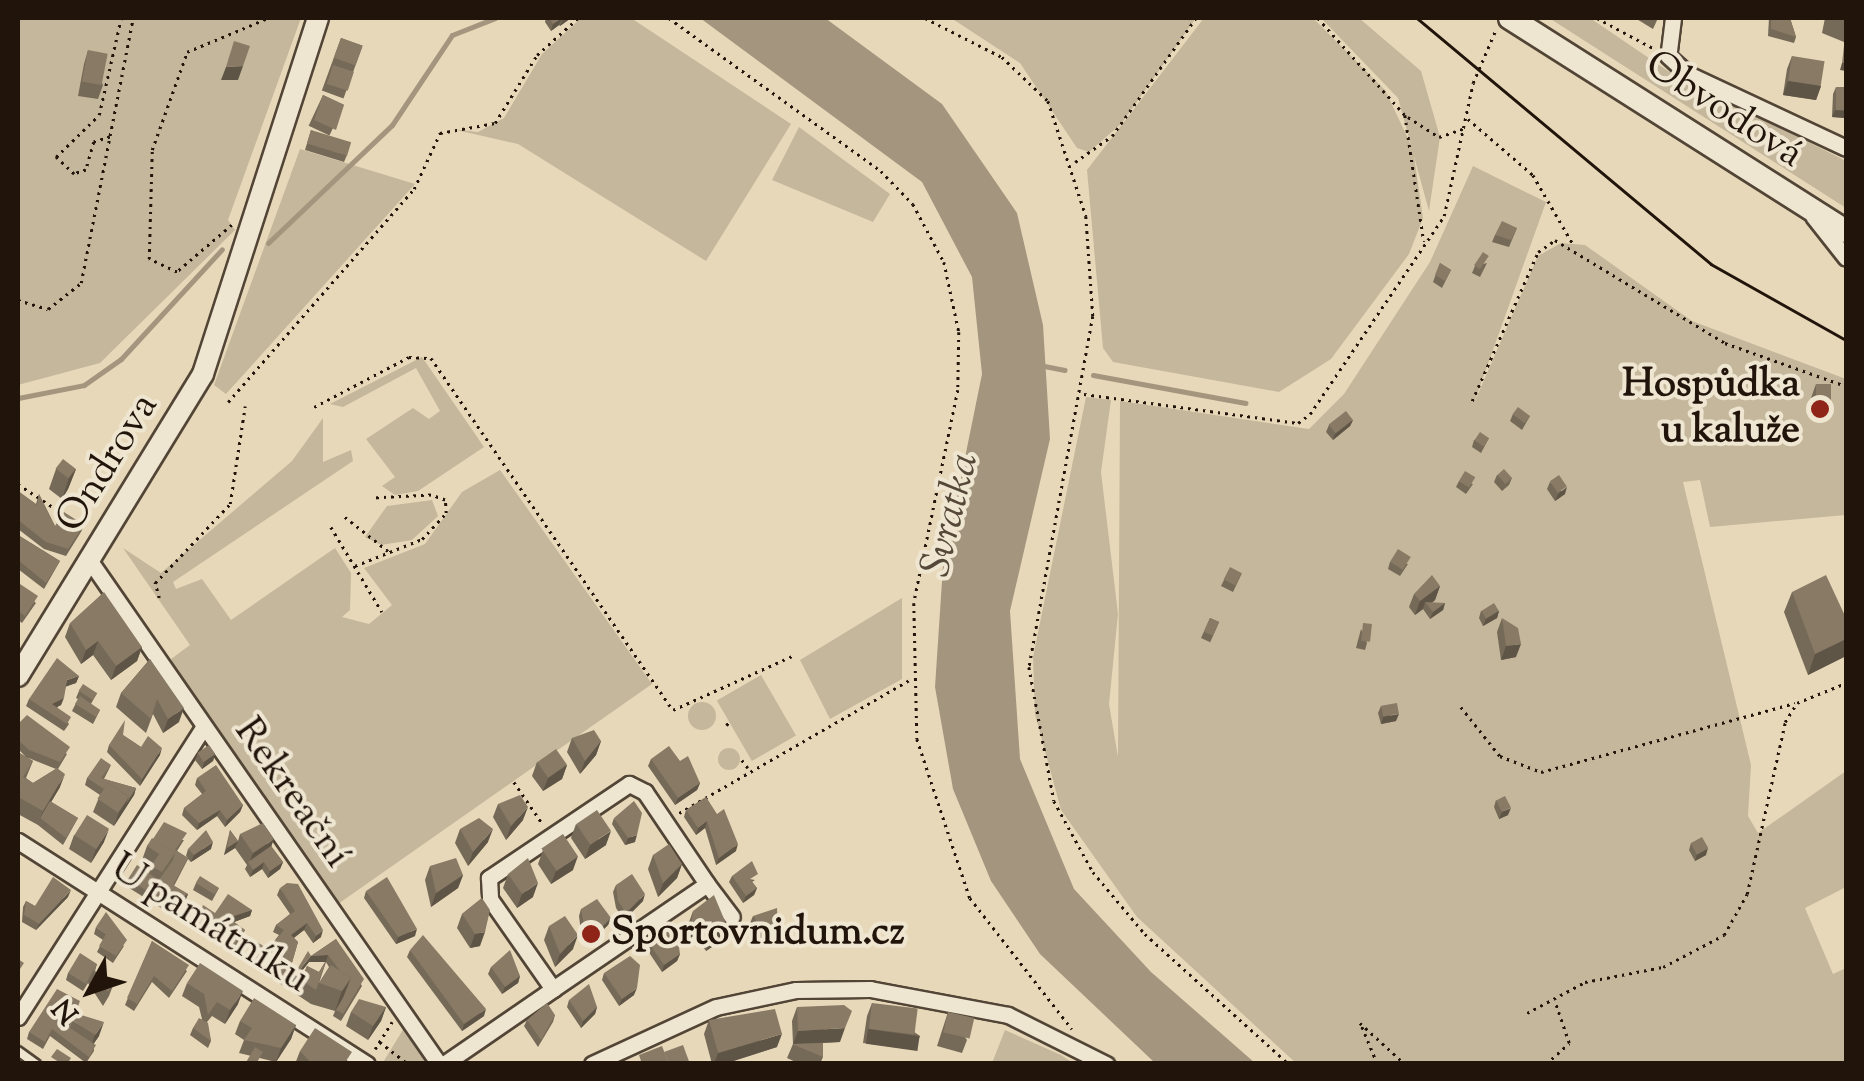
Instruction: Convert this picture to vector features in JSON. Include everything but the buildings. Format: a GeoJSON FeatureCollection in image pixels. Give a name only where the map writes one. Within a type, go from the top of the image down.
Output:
{"type":"FeatureCollection","features":[{"type":"Feature","properties":{"kind":"main road","name":"Obvodová"},"geometry":{"type":"LineString","coordinates":[[1510,18],[1846,231]]}},
{"type":"Feature","properties":{"kind":"street","name":"Ondrova"},"geometry":{"type":"LineString","coordinates":[[18,676],[194,391],[318,18]]}},
{"type":"Feature","properties":{"kind":"street"},"geometry":{"type":"LineString","coordinates":[[1673,18],[1668,56],[1846,148]]}},
{"type":"Feature","properties":{"kind":"street"},"geometry":{"type":"LineString","coordinates":[[1807,209],[1846,258]]}},
{"type":"Feature","properties":{"kind":"street","name":"Rekreační"},"geometry":{"type":"LineString","coordinates":[[90,561],[442,1064]]}},
{"type":"Feature","properties":{"kind":"street"},"geometry":{"type":"LineString","coordinates":[[18,1018],[204,726]]}},
{"type":"Feature","properties":{"kind":"street"},"geometry":{"type":"LineString","coordinates":[[553,989],[490,900],[489,878],[549,832],[628,784],[665,822],[732,917]]}},
{"type":"Feature","properties":{"kind":"street","name":"U památníku"},"geometry":{"type":"LineString","coordinates":[[18,841],[366,1063]]}},
{"type":"Feature","properties":{"kind":"street"},"geometry":{"type":"LineString","coordinates":[[442,1064],[708,884]]}},
{"type":"Feature","properties":{"kind":"street"},"geometry":{"type":"LineString","coordinates":[[592,1064],[716,1008],[796,990],[870,989],[1008,1015],[1106,1064]]}},
{"type":"Feature","properties":{"kind":"lane"},"geometry":{"type":"LineString","coordinates":[[18,1051],[36,1064]]}},
{"type":"Feature","properties":{"kind":"path"},"geometry":{"type":"LineString","coordinates":[[112,137],[94,142],[86,170],[74,174],[56,157],[100,115],[121,18]]}},
{"type":"Feature","properties":{"kind":"path"},"geometry":{"type":"LineString","coordinates":[[18,300],[48,309],[81,283],[133,18]]}},
{"type":"Feature","properties":{"kind":"path"},"geometry":{"type":"LineString","coordinates":[[231,225],[177,272],[149,259],[145,221],[152,150],[175,73],[188,52],[268,18]]}},
{"type":"Feature","properties":{"kind":"path"},"geometry":{"type":"LineString","coordinates":[[228,402],[414,189],[440,134],[495,122],[537,55],[578,18]]}},
{"type":"Feature","properties":{"kind":"path"},"geometry":{"type":"LineString","coordinates":[[668,18],[881,171],[914,204],[944,262],[959,332],[958,390],[923,538],[909,680],[943,839],[970,898],[1081,1038]]}},
{"type":"Feature","properties":{"kind":"path"},"geometry":{"type":"LineString","coordinates":[[924,18],[1028,76],[1073,162],[1094,264],[1081,394],[1032,628],[1030,700],[1044,771],[1074,843],[1120,906],[1289,1064]]}},
{"type":"Feature","properties":{"kind":"path"},"geometry":{"type":"LineString","coordinates":[[1073,162],[1112,136],[1196,18]]}},
{"type":"Feature","properties":{"kind":"path"},"geometry":{"type":"LineString","coordinates":[[1318,18],[1405,116],[1440,136],[1467,128]]}},
{"type":"Feature","properties":{"kind":"path"},"geometry":{"type":"LineString","coordinates":[[1081,394],[1298,423],[1424,243],[1456,186],[1468,120],[1498,18]]}},
{"type":"Feature","properties":{"kind":"path"},"geometry":{"type":"LineString","coordinates":[[1597,18],[1668,56]]}},
{"type":"Feature","properties":{"kind":"path"},"geometry":{"type":"LineString","coordinates":[[1405,116],[1424,243]]}},
{"type":"Feature","properties":{"kind":"path"},"geometry":{"type":"LineString","coordinates":[[1468,120],[1534,175],[1573,246]]}},
{"type":"Feature","properties":{"kind":"path"},"geometry":{"type":"LineString","coordinates":[[1472,400],[1538,252],[1555,240],[1573,246],[1725,343],[1846,386]]}},
{"type":"Feature","properties":{"kind":"path"},"geometry":{"type":"LineString","coordinates":[[314,408],[409,357],[432,358],[673,710],[794,655]]}},
{"type":"Feature","properties":{"kind":"path"},"geometry":{"type":"LineString","coordinates":[[159,598],[155,582],[230,504],[245,406]]}},
{"type":"Feature","properties":{"kind":"path"},"geometry":{"type":"LineString","coordinates":[[18,484],[77,523]]}},
{"type":"Feature","properties":{"kind":"path"},"geometry":{"type":"LineString","coordinates":[[356,566],[422,539],[445,500],[373,498]]}},
{"type":"Feature","properties":{"kind":"path"},"geometry":{"type":"LineString","coordinates":[[345,517],[358,536],[390,551]]}},
{"type":"Feature","properties":{"kind":"path"},"geometry":{"type":"LineString","coordinates":[[331,527],[382,612]]}},
{"type":"Feature","properties":{"kind":"path"},"geometry":{"type":"LineString","coordinates":[[665,822],[748,769],[909,680]]}},
{"type":"Feature","properties":{"kind":"path"},"geometry":{"type":"LineString","coordinates":[[1462,706],[1500,756],[1541,772],[1797,703],[1846,683]]}},
{"type":"Feature","properties":{"kind":"path"},"geometry":{"type":"LineString","coordinates":[[1527,1013],[1585,982],[1663,967],[1724,935],[1747,894],[1775,758],[1797,703]]}},
{"type":"Feature","properties":{"kind":"path"},"geometry":{"type":"LineString","coordinates":[[765,752],[769,758]]}},
{"type":"Feature","properties":{"kind":"path"},"geometry":{"type":"LineString","coordinates":[[742,760],[748,769]]}},
{"type":"Feature","properties":{"kind":"path"},"geometry":{"type":"LineString","coordinates":[[514,782],[549,832]]}},
{"type":"Feature","properties":{"kind":"path"},"geometry":{"type":"LineString","coordinates":[[1546,1064],[1569,1043],[1554,1000]]}},
{"type":"Feature","properties":{"kind":"path"},"geometry":{"type":"LineString","coordinates":[[366,1063],[396,1016],[406,1030]]}},
{"type":"Feature","properties":{"kind":"path"},"geometry":{"type":"LineString","coordinates":[[1377,1064],[1360,1023],[1404,1064]]}},
{"type":"Feature","properties":{"kind":"path"},"geometry":{"type":"LineString","coordinates":[[380,1042],[406,1063],[413,1064]]}},
{"type":"Feature","properties":{"kind":"shaded area"},"geometry":{"type":"Polygon","coordinates":[[[18,18],[301,18],[228,220],[235,230],[100,363],[18,385],[18,18]]]}},
{"type":"Feature","properties":{"kind":"shaded area"},"geometry":{"type":"Polygon","coordinates":[[[581,18],[631,18],[791,124],[706,261],[518,144],[452,129],[478,132],[504,118],[542,54],[581,18]]]}},
{"type":"Feature","properties":{"kind":"shaded area"},"geometry":{"type":"Polygon","coordinates":[[[700,18],[825,18],[942,104],[1017,213],[1043,325],[1050,439],[1010,611],[1020,759],[1074,889],[1151,972],[1255,1063],[1155,1063],[1040,954],[991,881],[953,789],[935,687],[943,566],[982,374],[972,277],[922,182],[700,18]]]}},
{"type":"Feature","properties":{"kind":"shaded area"},"geometry":{"type":"Polygon","coordinates":[[[951,18],[1196,18],[1122,123],[1089,152],[1077,148],[1020,63],[951,18]]]}},
{"type":"Feature","properties":{"kind":"shaded area"},"geometry":{"type":"Polygon","coordinates":[[[1204,18],[1313,18],[1385,90],[1413,149],[1423,218],[1409,254],[1331,359],[1279,392],[1113,362],[1103,348],[1087,170],[1204,18]]]}},
{"type":"Feature","properties":{"kind":"shaded area"},"geometry":{"type":"Polygon","coordinates":[[[1321,18],[1359,18],[1421,71],[1440,137],[1429,211],[1398,98],[1321,18]]]}},
{"type":"Feature","properties":{"kind":"shaded area"},"geometry":{"type":"Polygon","coordinates":[[[1549,18],[1590,18],[1671,73],[1846,161],[1846,208],[1549,18]]]}},
{"type":"Feature","properties":{"kind":"shaded area"},"geometry":{"type":"Polygon","coordinates":[[[799,127],[890,194],[873,222],[772,180],[799,127]]]}},
{"type":"Feature","properties":{"kind":"shaded area"},"geometry":{"type":"Polygon","coordinates":[[[300,149],[415,184],[226,394],[214,385],[300,149]]]}},
{"type":"Feature","properties":{"kind":"shaded area"},"geometry":{"type":"Polygon","coordinates":[[[1473,166],[1546,202],[1474,403],[1538,256],[1561,243],[1585,245],[1692,321],[1846,379],[1846,515],[1710,527],[1700,480],[1683,482],[1751,765],[1748,816],[1758,833],[1846,771],[1846,887],[1805,908],[1833,974],[1846,968],[1846,1063],[1297,1064],[1137,917],[1061,810],[1035,714],[1033,657],[1086,397],[1111,400],[1101,472],[1118,614],[1109,704],[1118,757],[1120,401],[1309,429],[1344,394],[1430,262],[1473,166]]]}},
{"type":"Feature","properties":{"kind":"shaded area"},"geometry":{"type":"Polygon","coordinates":[[[422,357],[484,447],[418,491],[395,495],[382,486],[395,477],[366,439],[413,408],[429,419],[440,411],[416,368],[343,407],[330,404],[422,357]]]}},
{"type":"Feature","properties":{"kind":"shaded area"},"geometry":{"type":"Polygon","coordinates":[[[323,418],[323,462],[351,450],[353,461],[173,582],[176,589],[202,579],[231,620],[335,548],[351,573],[350,610],[342,617],[369,624],[392,605],[364,568],[425,544],[462,492],[500,470],[652,684],[338,904],[186,691],[171,659],[190,645],[123,548],[161,573],[292,461],[323,418]]]}},
{"type":"Feature","properties":{"kind":"shaded area"},"geometry":{"type":"Polygon","coordinates":[[[432,500],[438,516],[412,540],[381,545],[365,537],[387,506],[432,500]]]}},
{"type":"Feature","properties":{"kind":"shaded area"},"geometry":{"type":"Polygon","coordinates":[[[902,598],[902,679],[830,719],[800,660],[902,598]]]}},
{"type":"Feature","properties":{"kind":"shaded area"},"geometry":{"type":"Polygon","coordinates":[[[761,675],[796,736],[752,761],[717,700],[761,675]]]}},
{"type":"Feature","properties":{"kind":"shaded area"},"geometry":{"type":"Polygon","coordinates":[[[702,702],[712,706],[716,716],[712,726],[702,730],[692,726],[688,716],[692,706],[702,702]]]}},
{"type":"Feature","properties":{"kind":"shaded area"},"geometry":{"type":"Polygon","coordinates":[[[725,748],[733,748],[740,759],[733,770],[725,770],[718,763],[718,755],[725,748]]]}},
{"type":"Feature","properties":{"kind":"shaded area"},"geometry":{"type":"Polygon","coordinates":[[[404,1028],[407,1029],[432,1063],[382,1064],[404,1028]]]}},
{"type":"Feature","properties":{"kind":"shaded area"},"geometry":{"type":"Polygon","coordinates":[[[1005,1030],[1061,1055],[1073,1063],[992,1063],[1005,1030]]]}},
{"type":"Feature","properties":{"kind":"waterway"},"geometry":{"type":"LineString","coordinates":[[268,243],[392,125],[452,35],[495,18]]}},
{"type":"Feature","properties":{"kind":"waterway"},"geometry":{"type":"LineString","coordinates":[[18,398],[84,385],[121,359],[222,249]]}},
{"type":"Feature","properties":{"kind":"waterway"},"geometry":{"type":"LineString","coordinates":[[1039,365],[1065,370]]}},
{"type":"Feature","properties":{"kind":"waterway"},"geometry":{"type":"LineString","coordinates":[[1093,375],[1245,403]]}},
{"type":"Feature","properties":{"kind":"tram line"},"geometry":{"type":"LineString","coordinates":[[1417,18],[1711,264],[1846,340]]}},
{"type":"Feature","properties":{"kind":"place","name":"Hospůdka u kaluže"},"geometry":{"type":"Point","coordinates":[1820,409]}},
{"type":"Feature","properties":{"kind":"place","name":"Sportovnidum.cz"},"geometry":{"type":"Point","coordinates":[591,934]}},
{"type":"Feature","properties":{"kind":"water label","name":"Svratka"},"geometry":{"type":"Point","coordinates":[952,515]}}]}
